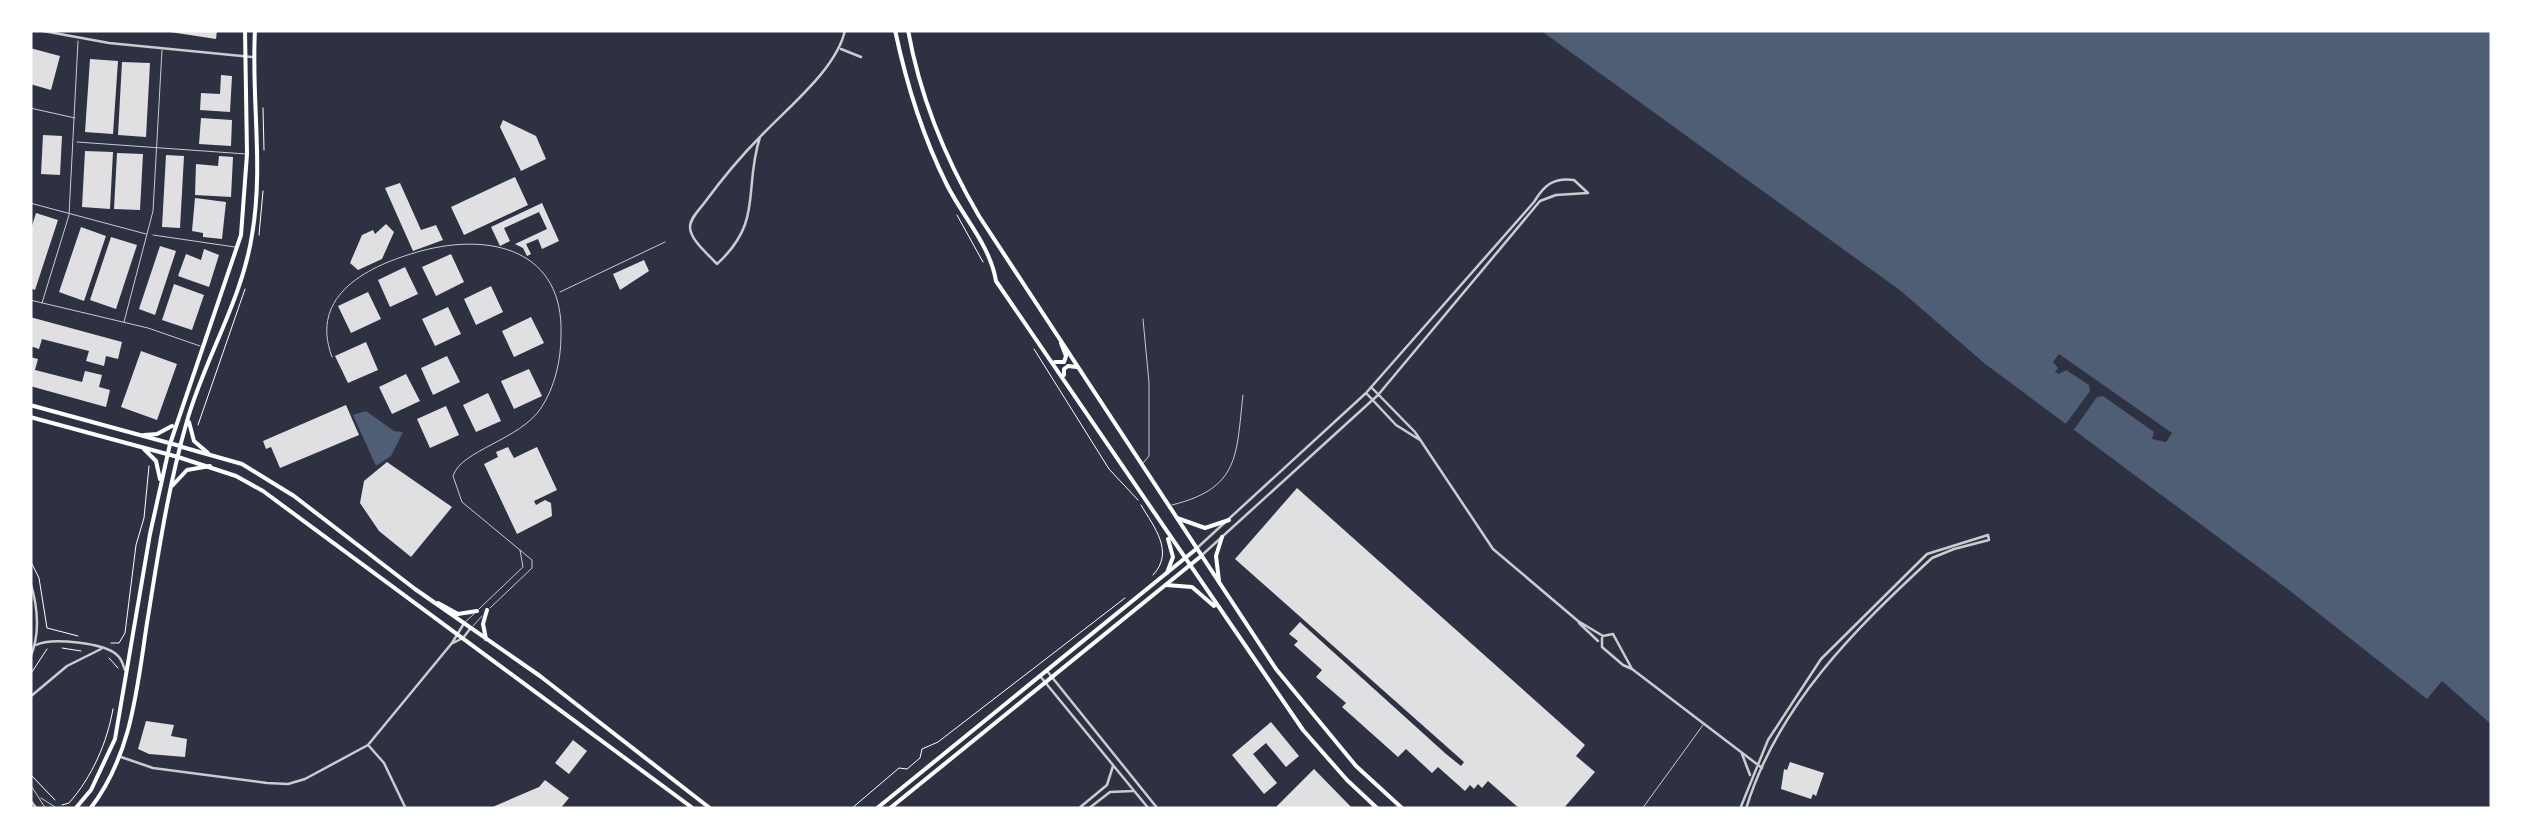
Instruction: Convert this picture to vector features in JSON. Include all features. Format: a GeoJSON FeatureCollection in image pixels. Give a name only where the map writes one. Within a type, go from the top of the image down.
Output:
{"type":"FeatureCollection","features":[{"type":"Feature","properties":{"kind":"main road"},"geometry":{"type":"LineString","coordinates":[[74,808],[91,790],[121,718],[167,454],[238,247],[248,154],[244,30]]}},
{"type":"Feature","properties":{"kind":"main road"},"geometry":{"type":"LineString","coordinates":[[90,809],[121,757],[131,722],[180,446],[241,280],[252,236],[259,156],[254,30]]}},
{"type":"Feature","properties":{"kind":"main road"},"geometry":{"type":"LineString","coordinates":[[896,30],[939,167],[992,259],[996,281],[1303,730],[1378,809]]}},
{"type":"Feature","properties":{"kind":"main road"},"geometry":{"type":"LineString","coordinates":[[908,30],[926,102],[954,172],[979,216],[1195,550],[1314,719],[1356,766],[1403,809]]}},
{"type":"Feature","properties":{"kind":"main road"},"geometry":{"type":"LineString","coordinates":[[1051,360],[1058,364],[1066,356],[1057,334]]}},
{"type":"Feature","properties":{"kind":"main road"},"geometry":{"type":"LineString","coordinates":[[1067,384],[1064,369],[1074,365],[1081,370]]}},
{"type":"Feature","properties":{"kind":"main road"},"geometry":{"type":"LineString","coordinates":[[30,406],[242,464],[294,496],[545,680],[711,809]]}},
{"type":"Feature","properties":{"kind":"main road"},"geometry":{"type":"LineString","coordinates":[[188,417],[194,441],[208,453]]}},
{"type":"Feature","properties":{"kind":"main road"},"geometry":{"type":"LineString","coordinates":[[30,418],[210,466],[262,491],[694,809]]}},
{"type":"Feature","properties":{"kind":"main road"},"geometry":{"type":"LineString","coordinates":[[139,436],[157,434],[176,422]]}},
{"type":"Feature","properties":{"kind":"main road"},"geometry":{"type":"LineString","coordinates":[[141,446],[156,461],[161,484]]}},
{"type":"Feature","properties":{"kind":"main road"},"geometry":{"type":"LineString","coordinates":[[171,488],[187,470],[210,466]]}},
{"type":"Feature","properties":{"kind":"main road"},"geometry":{"type":"LineString","coordinates":[[1174,515],[1191,526],[1205,528],[1229,520]]}},
{"type":"Feature","properties":{"kind":"main road"},"geometry":{"type":"LineString","coordinates":[[1166,533],[1172,557],[1167,572]]}},
{"type":"Feature","properties":{"kind":"main road"},"geometry":{"type":"LineString","coordinates":[[1220,587],[1216,556],[1222,538]]}},
{"type":"Feature","properties":{"kind":"main road"},"geometry":{"type":"LineString","coordinates":[[876,809],[1195,550]]}},
{"type":"Feature","properties":{"kind":"main road"},"geometry":{"type":"LineString","coordinates":[[889,809],[1200,557]]}},
{"type":"Feature","properties":{"kind":"main road"},"geometry":{"type":"LineString","coordinates":[[1166,585],[1192,588],[1218,610]]}},
{"type":"Feature","properties":{"kind":"main road"},"geometry":{"type":"LineString","coordinates":[[434,602],[458,614],[477,611]]}},
{"type":"Feature","properties":{"kind":"main road"},"geometry":{"type":"LineString","coordinates":[[486,639],[483,624],[487,610]]}},
{"type":"Feature","properties":{"kind":"main road"},"geometry":{"type":"LineString","coordinates":[[536,694],[534,682],[545,680]]}},
{"type":"Feature","properties":{"kind":"main road"},"geometry":{"type":"LineString","coordinates":[[599,740],[608,735],[604,725]]}},
{"type":"Feature","properties":{"kind":"street"},"geometry":{"type":"LineString","coordinates":[[39,30],[162,50],[253,58]]}},
{"type":"Feature","properties":{"kind":"street"},"geometry":{"type":"LineString","coordinates":[[760,137],[751,168],[748,218],[741,238],[716,264],[692,235],[691,222],[760,137],[804,93],[840,48],[845,30]]}},
{"type":"Feature","properties":{"kind":"street"},"geometry":{"type":"LineString","coordinates":[[840,48],[861,57]]}},
{"type":"Feature","properties":{"kind":"street"},"geometry":{"type":"LineString","coordinates":[[1195,550],[1366,393],[1545,186],[1564,179],[1574,180],[1588,193],[1556,195],[1540,201],[1378,395],[1200,557]]}},
{"type":"Feature","properties":{"kind":"street"},"geometry":{"type":"LineString","coordinates":[[1370,388],[1420,440],[1493,549],[1578,621],[1622,666],[1632,668]]}},
{"type":"Feature","properties":{"kind":"street"},"geometry":{"type":"LineString","coordinates":[[1366,393],[1396,425],[1420,440]]}},
{"type":"Feature","properties":{"kind":"street"},"geometry":{"type":"LineString","coordinates":[[1396,425],[1402,419]]}},
{"type":"Feature","properties":{"kind":"street"},"geometry":{"type":"LineString","coordinates":[[1740,809],[1756,764],[1796,693],[1821,659],[1927,554],[1988,538],[1932,558],[1823,667],[1801,697],[1762,768],[1746,809]]}},
{"type":"Feature","properties":{"kind":"street"},"geometry":{"type":"LineString","coordinates":[[30,582],[38,617],[30,658]]}},
{"type":"Feature","properties":{"kind":"street"},"geometry":{"type":"LineString","coordinates":[[1578,621],[1602,636]]}},
{"type":"Feature","properties":{"kind":"street"},"geometry":{"type":"LineString","coordinates":[[121,757],[153,768],[288,784],[338,764],[368,745],[464,624]]}},
{"type":"Feature","properties":{"kind":"street"},"geometry":{"type":"LineString","coordinates":[[452,643],[463,638],[470,628]]}},
{"type":"Feature","properties":{"kind":"street"},"geometry":{"type":"LineString","coordinates":[[1600,642],[1610,632],[1618,639],[1632,668],[1762,768]]}},
{"type":"Feature","properties":{"kind":"street"},"geometry":{"type":"LineString","coordinates":[[35,646],[56,639],[103,649],[118,655],[128,677]]}},
{"type":"Feature","properties":{"kind":"street"},"geometry":{"type":"LineString","coordinates":[[30,697],[67,666],[103,649]]}},
{"type":"Feature","properties":{"kind":"street"},"geometry":{"type":"LineString","coordinates":[[1046,670],[1158,809]]}},
{"type":"Feature","properties":{"kind":"street"},"geometry":{"type":"LineString","coordinates":[[1039,675],[1149,809]]}},
{"type":"Feature","properties":{"kind":"street"},"geometry":{"type":"LineString","coordinates":[[1796,693],[1801,697]]}},
{"type":"Feature","properties":{"kind":"street"},"geometry":{"type":"LineString","coordinates":[[368,745],[384,763],[406,809]]}},
{"type":"Feature","properties":{"kind":"street"},"geometry":{"type":"LineString","coordinates":[[1741,753],[1750,779]]}},
{"type":"Feature","properties":{"kind":"street"},"geometry":{"type":"LineString","coordinates":[[1078,809],[1106,786],[1113,766]]}},
{"type":"Feature","properties":{"kind":"street"},"geometry":{"type":"LineString","coordinates":[[1088,809],[1110,792],[1134,791]]}},
{"type":"Feature","properties":{"kind":"street"},"geometry":{"type":"LineString","coordinates":[[30,800],[36,809]]}},
{"type":"Feature","properties":{"kind":"lane"},"geometry":{"type":"LineString","coordinates":[[42,303],[69,216],[78,38]]}},
{"type":"Feature","properties":{"kind":"lane"},"geometry":{"type":"LineString","coordinates":[[124,322],[149,234],[162,50]]}},
{"type":"Feature","properties":{"kind":"lane"},"geometry":{"type":"LineString","coordinates":[[30,108],[76,118]]}},
{"type":"Feature","properties":{"kind":"lane"},"geometry":{"type":"LineString","coordinates":[[74,142],[248,154]]}},
{"type":"Feature","properties":{"kind":"lane"},"geometry":{"type":"LineString","coordinates":[[30,203],[149,234],[238,247]]}},
{"type":"Feature","properties":{"kind":"lane"},"geometry":{"type":"LineString","coordinates":[[558,294],[665,242]]}},
{"type":"Feature","properties":{"kind":"lane"},"geometry":{"type":"LineString","coordinates":[[332,357],[325,329],[344,287],[408,254],[460,245],[509,250],[534,262],[558,294],[561,343],[548,397],[520,431],[459,462],[453,476],[462,502],[532,560],[532,568],[470,628]]}},
{"type":"Feature","properties":{"kind":"lane"},"geometry":{"type":"LineString","coordinates":[[30,300],[124,322],[204,347]]}},
{"type":"Feature","properties":{"kind":"lane"},"geometry":{"type":"LineString","coordinates":[[1142,465],[1148,456],[1150,424],[1143,319]]}},
{"type":"Feature","properties":{"kind":"lane"},"geometry":{"type":"LineString","coordinates":[[1168,506],[1206,494],[1226,478],[1236,456],[1244,395]]}},
{"type":"Feature","properties":{"kind":"lane"},"geometry":{"type":"LineString","coordinates":[[464,624],[522,566],[518,547]]}},
{"type":"Feature","properties":{"kind":"lane"},"geometry":{"type":"LineString","coordinates":[[1642,809],[1702,725]]}},
{"type":"Feature","properties":{"kind":"lane"},"geometry":{"type":"LineString","coordinates":[[30,784],[46,809]]}},
{"type":"Feature","properties":{"kind":"lane"},"geometry":{"type":"LineString","coordinates":[[39,796],[58,807]]}},
{"type":"Feature","properties":{"kind":"path"},"geometry":{"type":"LineString","coordinates":[[957,216],[989,274]]}},
{"type":"Feature","properties":{"kind":"path"},"geometry":{"type":"LineString","coordinates":[[1026,336],[1108,469],[1128,488],[1158,534],[1163,559],[1150,579]]}},
{"type":"Feature","properties":{"kind":"path"},"geometry":{"type":"LineString","coordinates":[[110,643],[119,643],[126,632],[131,573],[148,490],[148,465]]}},
{"type":"Feature","properties":{"kind":"path"},"geometry":{"type":"LineString","coordinates":[[30,560],[38,578],[47,628],[82,637]]}},
{"type":"Feature","properties":{"kind":"path"},"geometry":{"type":"LineString","coordinates":[[851,809],[900,768],[907,769],[920,758],[922,749],[938,742],[1136,589]]}},
{"type":"Feature","properties":{"kind":"path"},"geometry":{"type":"LineString","coordinates":[[30,675],[45,650],[52,646]]}},
{"type":"Feature","properties":{"kind":"path"},"geometry":{"type":"LineString","coordinates":[[60,647],[91,653]]}},
{"type":"Feature","properties":{"kind":"path"},"geometry":{"type":"LineString","coordinates":[[108,657],[116,664],[119,676]]}},
{"type":"Feature","properties":{"kind":"path"},"geometry":{"type":"LineString","coordinates":[[30,774],[58,807],[69,804],[104,745],[114,704]]}},
{"type":"Feature","properties":{"kind":"water"},"geometry":{"type":"Polygon","coordinates":[[[1540,30],[2492,30],[2492,725],[2442,681],[2427,699],[2285,587],[1984,363],[1901,291],[1540,30]]]}},
{"type":"Feature","properties":{"kind":"water"},"geometry":{"type":"Polygon","coordinates":[[[366,411],[394,431],[403,432],[391,456],[376,466],[353,415],[366,411]]]}},
{"type":"Feature","properties":{"kind":"pier"},"geometry":{"type":"Polygon","coordinates":[[[2059,354],[2172,433],[2166,442],[2152,439],[2154,432],[2103,396],[2097,397],[2073,431],[2065,425],[2090,391],[2089,385],[2066,370],[2055,372],[2058,368],[2053,362],[2059,354]]]}},
{"type":"Feature","properties":{"kind":"building"},"geometry":{"type":"Polygon","coordinates":[[[157,30],[217,30],[216,39],[157,30]]]}},
{"type":"Feature","properties":{"kind":"building"},"geometry":{"type":"Polygon","coordinates":[[[30,48],[60,56],[51,90],[30,84],[30,48]]]}},
{"type":"Feature","properties":{"kind":"building"},"geometry":{"type":"Polygon","coordinates":[[[90,59],[118,61],[113,134],[85,132],[90,59]]]}},
{"type":"Feature","properties":{"kind":"building"},"geometry":{"type":"Polygon","coordinates":[[[122,62],[150,63],[146,137],[118,135],[122,62]]]}},
{"type":"Feature","properties":{"kind":"building"},"geometry":{"type":"Polygon","coordinates":[[[221,75],[232,76],[230,112],[200,110],[201,93],[220,94],[221,75]]]}},
{"type":"Feature","properties":{"kind":"building"},"geometry":{"type":"Polygon","coordinates":[[[201,118],[232,120],[231,146],[199,144],[201,118]]]}},
{"type":"Feature","properties":{"kind":"building"},"geometry":{"type":"Polygon","coordinates":[[[503,120],[536,136],[546,159],[521,171],[500,127],[503,120]]]}},
{"type":"Feature","properties":{"kind":"building"},"geometry":{"type":"Polygon","coordinates":[[[43,135],[62,136],[60,175],[41,174],[43,135]]]}},
{"type":"Feature","properties":{"kind":"building"},"geometry":{"type":"Polygon","coordinates":[[[85,151],[113,152],[110,209],[82,207],[85,151]]]}},
{"type":"Feature","properties":{"kind":"building"},"geometry":{"type":"Polygon","coordinates":[[[117,153],[143,154],[140,210],[114,209],[117,153]]]}},
{"type":"Feature","properties":{"kind":"building"},"geometry":{"type":"Polygon","coordinates":[[[166,155],[184,156],[180,228],[162,227],[166,155]]]}},
{"type":"Feature","properties":{"kind":"building"},"geometry":{"type":"Polygon","coordinates":[[[219,156],[233,157],[231,197],[195,195],[196,164],[218,166],[219,156]]]}},
{"type":"Feature","properties":{"kind":"building"},"geometry":{"type":"Polygon","coordinates":[[[515,177],[528,205],[464,235],[451,207],[515,177]]]}},
{"type":"Feature","properties":{"kind":"building"},"geometry":{"type":"Polygon","coordinates":[[[400,183],[421,230],[436,225],[443,240],[413,251],[385,188],[400,183]]]}},
{"type":"Feature","properties":{"kind":"building"},"geometry":{"type":"Polygon","coordinates":[[[195,198],[226,202],[222,239],[192,231],[195,198]]]}},
{"type":"Feature","properties":{"kind":"building"},"geometry":{"type":"Polygon","coordinates":[[[542,203],[559,241],[542,249],[538,239],[526,244],[531,254],[527,256],[515,244],[547,229],[539,212],[504,228],[510,241],[500,246],[491,227],[542,203]]]}},
{"type":"Feature","properties":{"kind":"building"},"geometry":{"type":"Polygon","coordinates":[[[36,213],[58,220],[35,290],[30,288],[30,232],[36,213]]]}},
{"type":"Feature","properties":{"kind":"building"},"geometry":{"type":"Polygon","coordinates":[[[386,224],[394,232],[382,259],[358,270],[350,263],[362,235],[373,230],[375,234],[386,224]]]}},
{"type":"Feature","properties":{"kind":"building"},"geometry":{"type":"Polygon","coordinates":[[[81,227],[106,236],[84,301],[59,292],[81,227]]]}},
{"type":"Feature","properties":{"kind":"building"},"geometry":{"type":"Polygon","coordinates":[[[111,237],[137,245],[116,309],[90,300],[111,237]]]}},
{"type":"Feature","properties":{"kind":"building"},"geometry":{"type":"Polygon","coordinates":[[[160,246],[176,251],[155,315],[139,309],[160,246]]]}},
{"type":"Feature","properties":{"kind":"building"},"geometry":{"type":"Polygon","coordinates":[[[204,249],[219,255],[209,287],[178,276],[186,254],[201,260],[204,249]]]}},
{"type":"Feature","properties":{"kind":"building"},"geometry":{"type":"Polygon","coordinates":[[[451,254],[464,282],[436,296],[422,267],[451,254]]]}},
{"type":"Feature","properties":{"kind":"building"},"geometry":{"type":"Polygon","coordinates":[[[644,260],[649,271],[620,290],[613,274],[644,260]]]}},
{"type":"Feature","properties":{"kind":"building"},"geometry":{"type":"Polygon","coordinates":[[[405,267],[418,294],[390,307],[378,280],[405,267]]]}},
{"type":"Feature","properties":{"kind":"building"},"geometry":{"type":"Polygon","coordinates":[[[174,284],[204,295],[192,330],[162,320],[174,284]]]}},
{"type":"Feature","properties":{"kind":"building"},"geometry":{"type":"Polygon","coordinates":[[[491,286],[503,312],[476,325],[464,299],[491,286]]]}},
{"type":"Feature","properties":{"kind":"building"},"geometry":{"type":"Polygon","coordinates":[[[368,292],[381,319],[351,333],[338,306],[368,292]]]}},
{"type":"Feature","properties":{"kind":"building"},"geometry":{"type":"Polygon","coordinates":[[[448,307],[461,334],[435,346],[422,319],[448,307]]]}},
{"type":"Feature","properties":{"kind":"building"},"geometry":{"type":"Polygon","coordinates":[[[30,317],[122,342],[118,359],[106,356],[104,366],[86,361],[89,351],[42,339],[39,349],[30,346],[30,317]]]}},
{"type":"Feature","properties":{"kind":"building"},"geometry":{"type":"Polygon","coordinates":[[[531,317],[544,343],[514,357],[502,331],[531,317]]]}},
{"type":"Feature","properties":{"kind":"building"},"geometry":{"type":"Polygon","coordinates":[[[366,342],[378,370],[348,383],[335,356],[366,342]]]}},
{"type":"Feature","properties":{"kind":"building"},"geometry":{"type":"Polygon","coordinates":[[[141,351],[177,364],[157,420],[121,407],[141,351]]]}},
{"type":"Feature","properties":{"kind":"building"},"geometry":{"type":"Polygon","coordinates":[[[447,356],[460,382],[433,395],[421,368],[447,356]]]}},
{"type":"Feature","properties":{"kind":"building"},"geometry":{"type":"Polygon","coordinates":[[[30,357],[38,359],[35,370],[82,382],[85,371],[102,375],[99,387],[110,390],[106,407],[30,386],[30,357]]]}},
{"type":"Feature","properties":{"kind":"building"},"geometry":{"type":"Polygon","coordinates":[[[529,369],[542,396],[514,409],[501,381],[529,369]]]}},
{"type":"Feature","properties":{"kind":"building"},"geometry":{"type":"Polygon","coordinates":[[[406,374],[420,401],[392,414],[379,387],[406,374]]]}},
{"type":"Feature","properties":{"kind":"building"},"geometry":{"type":"Polygon","coordinates":[[[488,393],[501,421],[476,432],[463,405],[488,393]]]}},
{"type":"Feature","properties":{"kind":"building"},"geometry":{"type":"Polygon","coordinates":[[[346,405],[359,435],[280,468],[271,447],[266,449],[263,441],[346,405]]]}},
{"type":"Feature","properties":{"kind":"building"},"geometry":{"type":"Polygon","coordinates":[[[446,406],[459,435],[430,448],[417,419],[446,406]]]}},
{"type":"Feature","properties":{"kind":"building"},"geometry":{"type":"Polygon","coordinates":[[[508,447],[514,458],[537,447],[557,490],[534,501],[536,505],[545,500],[551,503],[552,516],[517,534],[484,464],[508,447]]]}},
{"type":"Feature","properties":{"kind":"building"},"geometry":{"type":"Polygon","coordinates":[[[387,462],[452,507],[411,557],[379,531],[360,503],[364,481],[387,462]]]}},
{"type":"Feature","properties":{"kind":"building"},"geometry":{"type":"Polygon","coordinates":[[[1297,488],[1585,745],[1576,756],[1595,772],[1563,809],[1520,809],[1488,781],[1482,788],[1470,785],[1465,791],[1438,767],[1432,773],[1406,749],[1398,757],[1342,707],[1346,703],[1316,677],[1322,670],[1294,645],[1298,641],[1289,634],[1300,622],[1446,754],[1461,766],[1464,762],[1235,559],[1297,488]]]}},
{"type":"Feature","properties":{"kind":"building"},"geometry":{"type":"Polygon","coordinates":[[[146,721],[174,725],[171,736],[187,739],[185,757],[149,754],[138,749],[146,721]]]}},
{"type":"Feature","properties":{"kind":"building"},"geometry":{"type":"Polygon","coordinates":[[[1271,722],[1299,756],[1286,767],[1266,743],[1253,754],[1277,783],[1264,794],[1232,755],[1271,722]]]}},
{"type":"Feature","properties":{"kind":"building"},"geometry":{"type":"Polygon","coordinates":[[[573,740],[587,751],[569,774],[555,763],[573,740]]]}},
{"type":"Feature","properties":{"kind":"building"},"geometry":{"type":"Polygon","coordinates":[[[1790,762],[1824,773],[1816,796],[1813,794],[1811,799],[1781,789],[1784,769],[1790,762]]]}},
{"type":"Feature","properties":{"kind":"building"},"geometry":{"type":"Polygon","coordinates":[[[1314,769],[1353,809],[1274,809],[1314,769]]]}},
{"type":"Feature","properties":{"kind":"building"},"geometry":{"type":"Polygon","coordinates":[[[545,780],[569,798],[560,809],[488,809],[539,787],[545,780]]]}}]}
